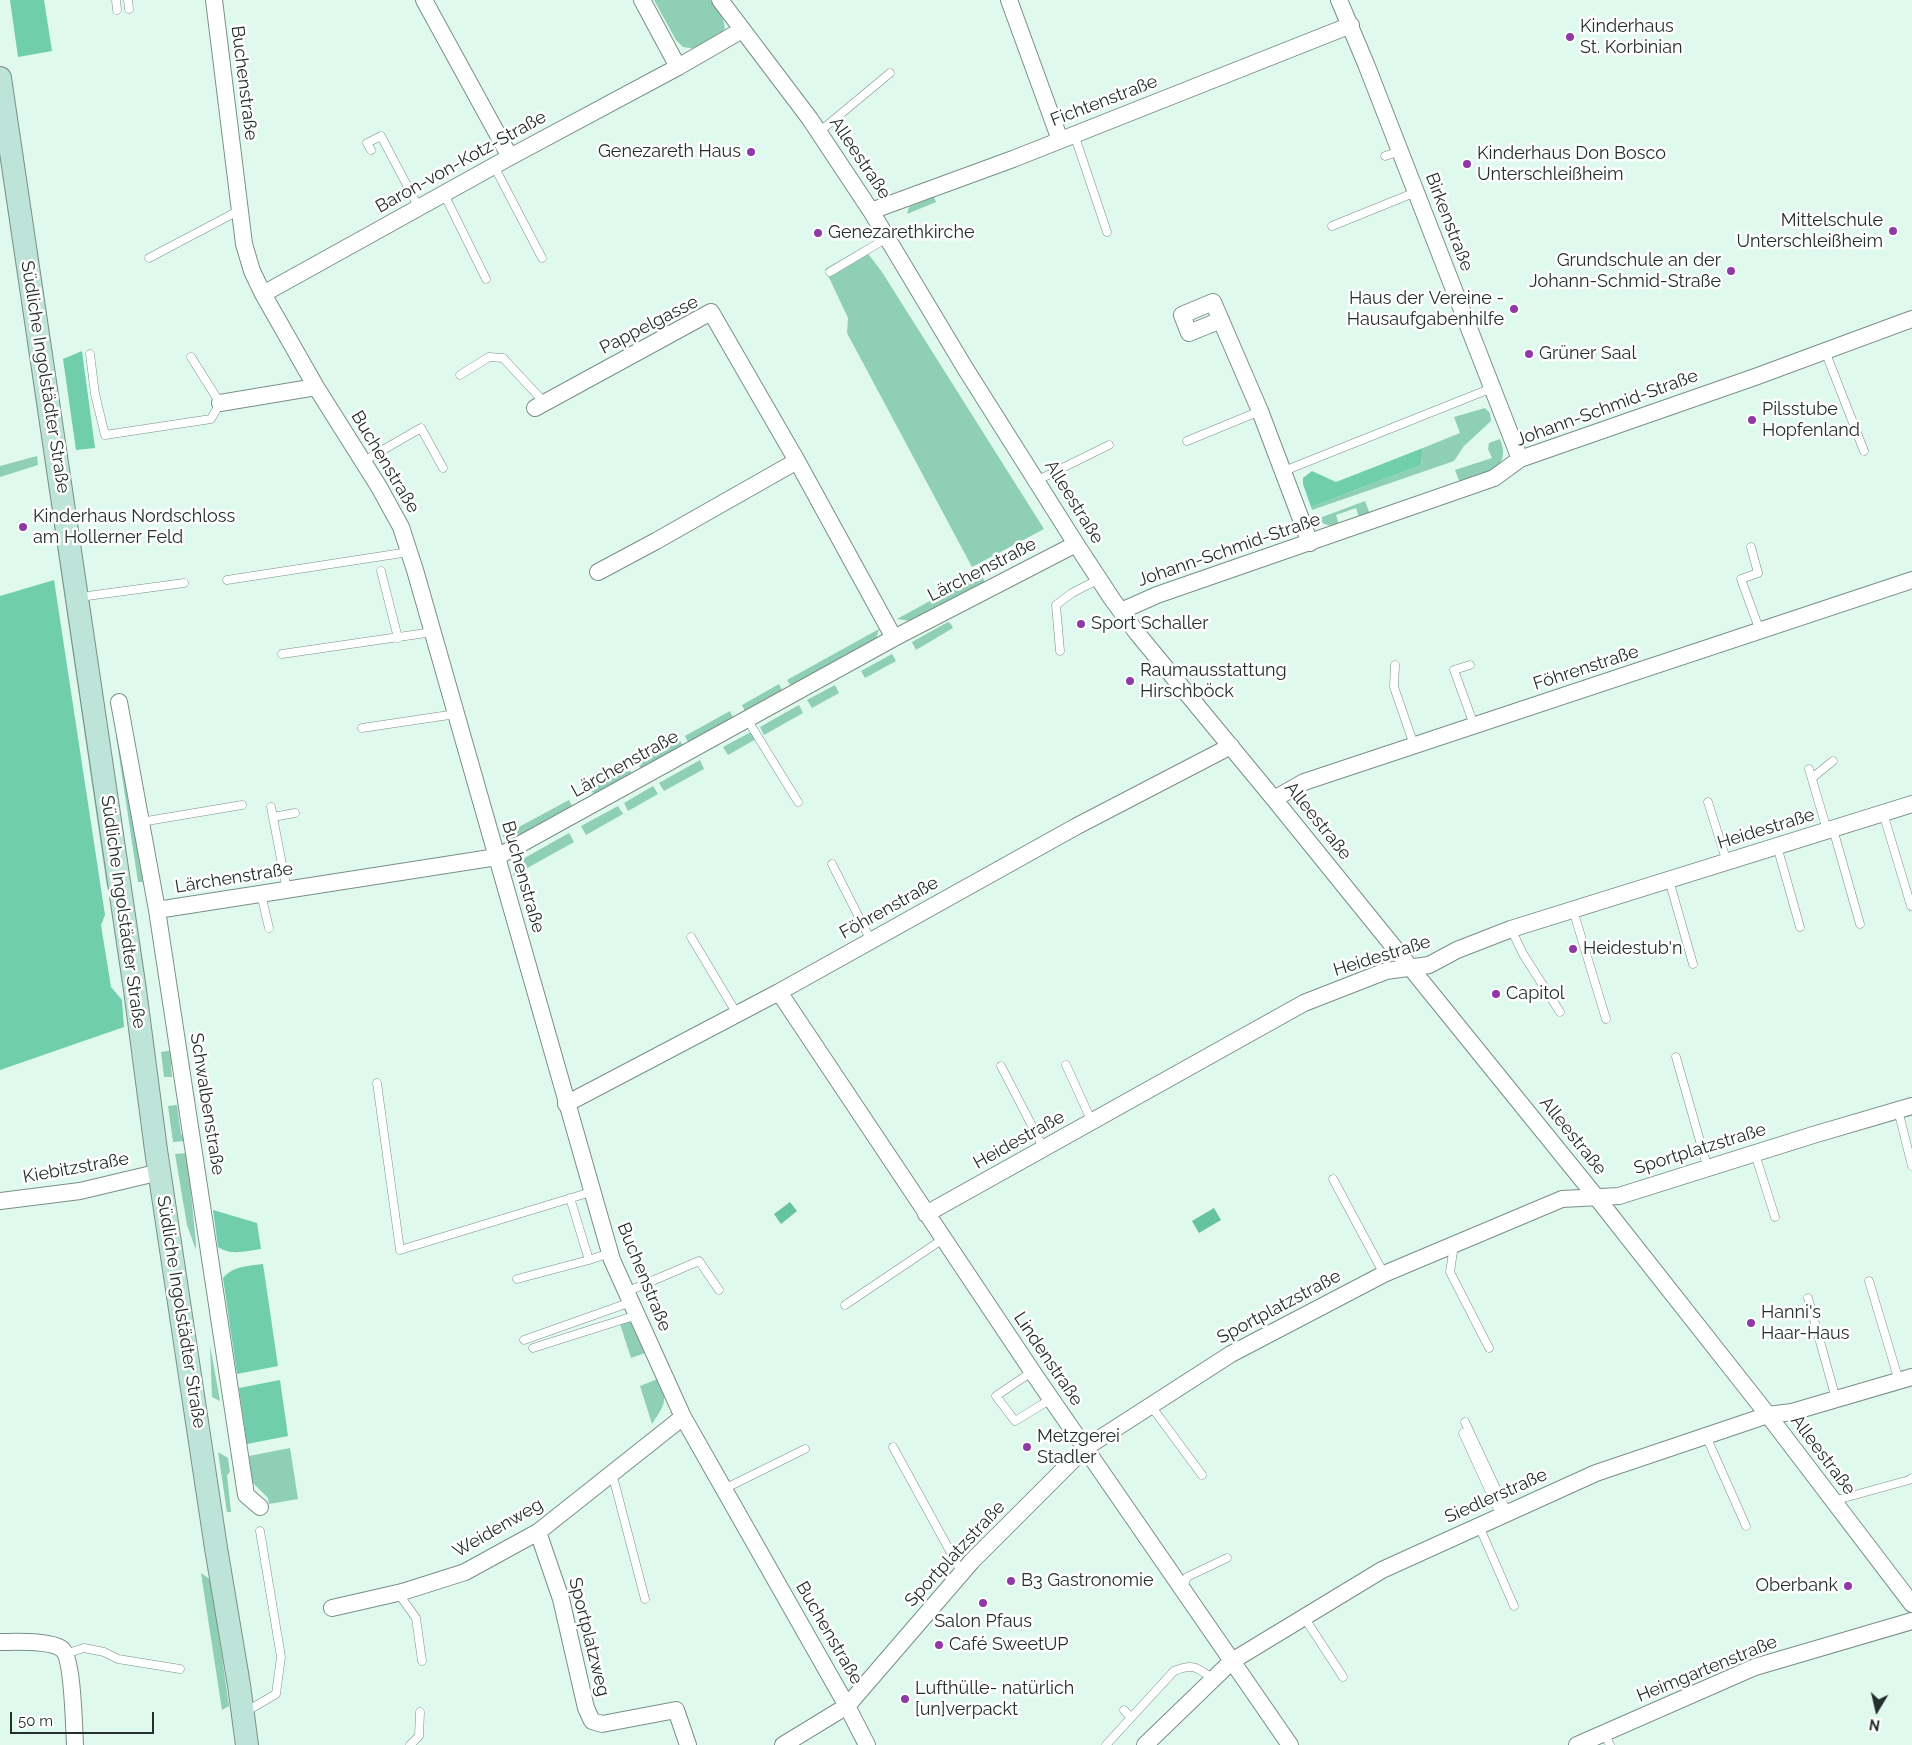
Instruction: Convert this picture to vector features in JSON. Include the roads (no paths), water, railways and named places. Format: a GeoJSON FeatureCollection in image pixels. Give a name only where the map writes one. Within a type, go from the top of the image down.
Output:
{"type":"FeatureCollection","features":[{"type":"Feature","properties":{"kind":"street","name":"Buchenstraße"},"geometry":{"type":"LineString","coordinates":[[214,0],[244,244],[252,271],[316,387],[379,486],[402,528],[610,1253],[683,1417],[847,1706],[867,1745]]}},
{"type":"Feature","properties":{"kind":"street"},"geometry":{"type":"LineString","coordinates":[[424,0],[510,157]]}},
{"type":"Feature","properties":{"kind":"street"},"geometry":{"type":"LineString","coordinates":[[642,0],[678,66],[742,30]]}},
{"type":"Feature","properties":{"kind":"street","name":"Alleestraße"},"geometry":{"type":"LineString","coordinates":[[720,0],[819,132],[871,211],[965,368],[1076,544],[1136,633],[1231,746],[1597,1198],[1768,1415],[1912,1604]]}},
{"type":"Feature","properties":{"kind":"street"},"geometry":{"type":"LineString","coordinates":[[1009,0],[1067,137]]}},
{"type":"Feature","properties":{"kind":"street","name":"Birkenstraße"},"geometry":{"type":"LineString","coordinates":[[1339,0],[1351,25],[1393,153],[1416,192],[1520,459]]}},
{"type":"Feature","properties":{"kind":"street","name":"Fichtenstraße"},"geometry":{"type":"LineString","coordinates":[[871,211],[1067,137],[1351,25]]}},
{"type":"Feature","properties":{"kind":"street","name":"Baron-von-Kotz-Straße"},"geometry":{"type":"LineString","coordinates":[[263,294],[678,66]]}},
{"type":"Feature","properties":{"kind":"street","name":"Südliche Ingolstädter Straße"},"geometry":{"type":"LineString","coordinates":[[0,78],[135,990],[160,1172],[247,1745]]}},
{"type":"Feature","properties":{"kind":"street","name":"Pappelgasse"},"geometry":{"type":"LineString","coordinates":[[540,405],[711,312],[894,638]]}},
{"type":"Feature","properties":{"kind":"street","name":"Johann-Schmid-Straße"},"geometry":{"type":"LineString","coordinates":[[1121,611],[1157,595],[1494,478],[1520,459],[1912,319]]}},
{"type":"Feature","properties":{"kind":"street"},"geometry":{"type":"LineString","coordinates":[[1220,320],[1260,411],[1310,543]]}},
{"type":"Feature","properties":{"kind":"street"},"geometry":{"type":"LineString","coordinates":[[220,403],[316,387]]}},
{"type":"Feature","properties":{"kind":"street"},"geometry":{"type":"LineString","coordinates":[[598,572],[796,461]]}},
{"type":"Feature","properties":{"kind":"street","name":"Lärchenstraße"},"geometry":{"type":"LineString","coordinates":[[158,910],[497,857],[894,638],[1076,544]]}},
{"type":"Feature","properties":{"kind":"street","name":"Föhrenstraße"},"geometry":{"type":"LineString","coordinates":[[1274,799],[1304,782],[1912,580]]}},
{"type":"Feature","properties":{"kind":"street","name":"Schwalbenstraße"},"geometry":{"type":"LineString","coordinates":[[119,702],[158,910],[246,1495],[260,1508]]}},
{"type":"Feature","properties":{"kind":"street","name":"Föhrenstraße"},"geometry":{"type":"LineString","coordinates":[[566,1104],[779,992],[1077,826],[1231,746]]}},
{"type":"Feature","properties":{"kind":"street","name":"Heidestraße"},"geometry":{"type":"LineString","coordinates":[[926,1214],[1304,1003],[1386,972],[1429,965],[1457,950],[1511,929],[1912,804]]}},
{"type":"Feature","properties":{"kind":"street","name":"Lindenstraße"},"geometry":{"type":"LineString","coordinates":[[779,992],[1084,1448],[1290,1745]]}},
{"type":"Feature","properties":{"kind":"street","name":"Sportplatzstraße"},"geometry":{"type":"LineString","coordinates":[[783,1745],[847,1706],[962,1573],[1084,1448],[1231,1354],[1384,1274],[1562,1199],[1619,1196],[1905,1108]]}},
{"type":"Feature","properties":{"kind":"street","name":"Kiebitzstraße"},"geometry":{"type":"LineString","coordinates":[[0,1201],[80,1196],[160,1172]]}},
{"type":"Feature","properties":{"kind":"street","name":"Siedlerstraße"},"geometry":{"type":"LineString","coordinates":[[1145,1745],[1232,1661],[1382,1570],[1596,1473],[1768,1415],[1792,1412],[1906,1379]]}},
{"type":"Feature","properties":{"kind":"street","name":"Weidenweg"},"geometry":{"type":"LineString","coordinates":[[332,1608],[398,1593],[465,1572],[538,1532],[683,1417]]}},
{"type":"Feature","properties":{"kind":"street","name":"Sportplatzweg"},"geometry":{"type":"LineString","coordinates":[[538,1532],[561,1599],[586,1708],[592,1721],[602,1724],[676,1710],[688,1745]]}},
{"type":"Feature","properties":{"kind":"street","name":"Heimgartenstraße"},"geometry":{"type":"LineString","coordinates":[[1577,1745],[1607,1739],[1755,1667],[1912,1621]]}},
{"type":"Feature","properties":{"kind":"street"},"geometry":{"type":"LineString","coordinates":[[0,1642],[47,1644],[62,1649],[70,1673],[75,1745]]}},
{"type":"Feature","properties":{"kind":"lane"},"geometry":{"type":"LineString","coordinates":[[116,0],[117,10]]}},
{"type":"Feature","properties":{"kind":"lane"},"geometry":{"type":"LineString","coordinates":[[128,0],[129,9]]}},
{"type":"Feature","properties":{"kind":"lane"},"geometry":{"type":"LineString","coordinates":[[819,132],[890,73]]}},
{"type":"Feature","properties":{"kind":"lane"},"geometry":{"type":"LineString","coordinates":[[371,150],[367,143],[381,136],[418,208]]}},
{"type":"Feature","properties":{"kind":"lane"},"geometry":{"type":"LineString","coordinates":[[1067,137],[1107,232]]}},
{"type":"Feature","properties":{"kind":"lane"},"geometry":{"type":"LineString","coordinates":[[494,166],[542,258]]}},
{"type":"Feature","properties":{"kind":"lane"},"geometry":{"type":"LineString","coordinates":[[1332,226],[1416,192]]}},
{"type":"Feature","properties":{"kind":"lane"},"geometry":{"type":"LineString","coordinates":[[444,194],[486,279]]}},
{"type":"Feature","properties":{"kind":"lane"},"geometry":{"type":"LineString","coordinates":[[150,258],[240,210]]}},
{"type":"Feature","properties":{"kind":"lane"},"geometry":{"type":"LineString","coordinates":[[830,272],[887,238]]}},
{"type":"Feature","properties":{"kind":"lane"},"geometry":{"type":"LineString","coordinates":[[1825,351],[1864,451]]}},
{"type":"Feature","properties":{"kind":"lane"},"geometry":{"type":"LineString","coordinates":[[90,354],[95,394],[105,435],[211,419],[220,403],[191,357]]}},
{"type":"Feature","properties":{"kind":"lane"},"geometry":{"type":"LineString","coordinates":[[460,375],[489,357],[503,358],[540,405]]}},
{"type":"Feature","properties":{"kind":"lane"},"geometry":{"type":"LineString","coordinates":[[1284,472],[1492,388]]}},
{"type":"Feature","properties":{"kind":"lane"},"geometry":{"type":"LineString","coordinates":[[1187,441],[1260,411]]}},
{"type":"Feature","properties":{"kind":"lane"},"geometry":{"type":"LineString","coordinates":[[362,462],[421,428],[443,468]]}},
{"type":"Feature","properties":{"kind":"lane"},"geometry":{"type":"LineString","coordinates":[[1036,481],[1109,445]]}},
{"type":"Feature","properties":{"kind":"lane"},"geometry":{"type":"LineString","coordinates":[[1751,547],[1758,573],[1740,579],[1760,631]]}},
{"type":"Feature","properties":{"kind":"lane"},"geometry":{"type":"LineString","coordinates":[[227,580],[409,552]]}},
{"type":"Feature","properties":{"kind":"lane"},"geometry":{"type":"LineString","coordinates":[[381,571],[398,638]]}},
{"type":"Feature","properties":{"kind":"lane"},"geometry":{"type":"LineString","coordinates":[[1060,651],[1056,605],[1072,593],[1099,579]]}},
{"type":"Feature","properties":{"kind":"lane"},"geometry":{"type":"LineString","coordinates":[[77,597],[184,583]]}},
{"type":"Feature","properties":{"kind":"lane"},"geometry":{"type":"LineString","coordinates":[[282,654],[433,632]]}},
{"type":"Feature","properties":{"kind":"lane"},"geometry":{"type":"LineString","coordinates":[[1470,665],[1454,670],[1474,725]]}},
{"type":"Feature","properties":{"kind":"lane"},"geometry":{"type":"LineString","coordinates":[[1395,666],[1394,687],[1414,745]]}},
{"type":"Feature","properties":{"kind":"lane"},"geometry":{"type":"LineString","coordinates":[[362,728],[456,714]]}},
{"type":"Feature","properties":{"kind":"lane"},"geometry":{"type":"LineString","coordinates":[[747,719],[798,802]]}},
{"type":"Feature","properties":{"kind":"lane"},"geometry":{"type":"LineString","coordinates":[[1812,778],[1834,761]]}},
{"type":"Feature","properties":{"kind":"lane"},"geometry":{"type":"LineString","coordinates":[[1809,769],[1860,924]]}},
{"type":"Feature","properties":{"kind":"lane"},"geometry":{"type":"LineString","coordinates":[[1708,802],[1728,862]]}},
{"type":"Feature","properties":{"kind":"lane"},"geometry":{"type":"LineString","coordinates":[[141,822],[242,805]]}},
{"type":"Feature","properties":{"kind":"lane"},"geometry":{"type":"LineString","coordinates":[[271,807],[287,890]]}},
{"type":"Feature","properties":{"kind":"lane"},"geometry":{"type":"LineString","coordinates":[[273,817],[295,812]]}},
{"type":"Feature","properties":{"kind":"lane"},"geometry":{"type":"LineString","coordinates":[[1883,813],[1911,906]]}},
{"type":"Feature","properties":{"kind":"lane"},"geometry":{"type":"LineString","coordinates":[[1777,846],[1800,927]]}},
{"type":"Feature","properties":{"kind":"lane"},"geometry":{"type":"LineString","coordinates":[[832,864],[872,941]]}},
{"type":"Feature","properties":{"kind":"lane"},"geometry":{"type":"LineString","coordinates":[[1669,880],[1692,964]]}},
{"type":"Feature","properties":{"kind":"lane"},"geometry":{"type":"LineString","coordinates":[[261,894],[269,928]]}},
{"type":"Feature","properties":{"kind":"lane"},"geometry":{"type":"LineString","coordinates":[[1573,910],[1606,1019]]}},
{"type":"Feature","properties":{"kind":"lane"},"geometry":{"type":"LineString","coordinates":[[1511,929],[1523,954],[1560,1012]]}},
{"type":"Feature","properties":{"kind":"lane"},"geometry":{"type":"LineString","coordinates":[[692,937],[737,1014]]}},
{"type":"Feature","properties":{"kind":"lane"},"geometry":{"type":"LineString","coordinates":[[1676,1057],[1708,1169]]}},
{"type":"Feature","properties":{"kind":"lane"},"geometry":{"type":"LineString","coordinates":[[1066,1065],[1092,1122]]}},
{"type":"Feature","properties":{"kind":"lane"},"geometry":{"type":"LineString","coordinates":[[1001,1066],[1044,1149]]}},
{"type":"Feature","properties":{"kind":"lane"},"geometry":{"type":"LineString","coordinates":[[376,1084],[400,1250],[591,1192]]}},
{"type":"Feature","properties":{"kind":"lane"},"geometry":{"type":"LineString","coordinates":[[1905,1108],[1912,1166]]}},
{"type":"Feature","properties":{"kind":"lane"},"geometry":{"type":"LineString","coordinates":[[1755,1154],[1775,1217]]}},
{"type":"Feature","properties":{"kind":"lane"},"geometry":{"type":"LineString","coordinates":[[1334,1179],[1384,1274]]}},
{"type":"Feature","properties":{"kind":"lane"},"geometry":{"type":"LineString","coordinates":[[570,1198],[589,1260]]}},
{"type":"Feature","properties":{"kind":"lane"},"geometry":{"type":"LineString","coordinates":[[845,1305],[943,1239]]}},
{"type":"Feature","properties":{"kind":"lane"},"geometry":{"type":"LineString","coordinates":[[1454,1245],[1450,1272],[1489,1348]]}},
{"type":"Feature","properties":{"kind":"lane"},"geometry":{"type":"LineString","coordinates":[[517,1279],[610,1253]]}},
{"type":"Feature","properties":{"kind":"lane"},"geometry":{"type":"LineString","coordinates":[[533,1348],[631,1303],[699,1261],[719,1290]]}},
{"type":"Feature","properties":{"kind":"lane"},"geometry":{"type":"LineString","coordinates":[[1869,1281],[1906,1379]]}},
{"type":"Feature","properties":{"kind":"lane"},"geometry":{"type":"LineString","coordinates":[[1808,1298],[1836,1399]]}},
{"type":"Feature","properties":{"kind":"lane"},"geometry":{"type":"LineString","coordinates":[[524,1340],[631,1303]]}},
{"type":"Feature","properties":{"kind":"lane"},"geometry":{"type":"LineString","coordinates":[[1032,1371],[996,1396],[1015,1421],[1051,1399]]}},
{"type":"Feature","properties":{"kind":"lane"},"geometry":{"type":"LineString","coordinates":[[1151,1406],[1202,1475]]}},
{"type":"Feature","properties":{"kind":"lane"},"geometry":{"type":"LineString","coordinates":[[1465,1422],[1504,1515]]}},
{"type":"Feature","properties":{"kind":"lane"},"geometry":{"type":"LineString","coordinates":[[1463,1433],[1504,1515]]}},
{"type":"Feature","properties":{"kind":"lane"},"geometry":{"type":"LineString","coordinates":[[1706,1436],[1746,1526]]}},
{"type":"Feature","properties":{"kind":"lane"},"geometry":{"type":"LineString","coordinates":[[894,1447],[962,1573]]}},
{"type":"Feature","properties":{"kind":"lane"},"geometry":{"type":"LineString","coordinates":[[724,1490],[805,1449]]}},
{"type":"Feature","properties":{"kind":"lane"},"geometry":{"type":"LineString","coordinates":[[612,1473],[645,1598]]}},
{"type":"Feature","properties":{"kind":"lane"},"geometry":{"type":"LineString","coordinates":[[1833,1500],[1912,1478]]}},
{"type":"Feature","properties":{"kind":"lane"},"geometry":{"type":"LineString","coordinates":[[1479,1526],[1514,1606]]}},
{"type":"Feature","properties":{"kind":"lane"},"geometry":{"type":"LineString","coordinates":[[243,1714],[276,1694],[281,1657],[260,1531]]}},
{"type":"Feature","properties":{"kind":"lane"},"geometry":{"type":"LineString","coordinates":[[1182,1589],[1187,1577],[1227,1558]]}},
{"type":"Feature","properties":{"kind":"lane"},"geometry":{"type":"LineString","coordinates":[[398,1593],[416,1618],[422,1662]]}},
{"type":"Feature","properties":{"kind":"lane"},"geometry":{"type":"LineString","coordinates":[[1304,1617],[1343,1677]]}},
{"type":"Feature","properties":{"kind":"lane"},"geometry":{"type":"LineString","coordinates":[[65,1654],[84,1648],[104,1652],[118,1659],[180,1669]]}},
{"type":"Feature","properties":{"kind":"lane"},"geometry":{"type":"LineString","coordinates":[[1106,1745],[1174,1671],[1186,1666],[1198,1668],[1213,1679]]}},
{"type":"Feature","properties":{"kind":"lane"},"geometry":{"type":"LineString","coordinates":[[1124,1710],[1131,1718]]}},
{"type":"Feature","properties":{"kind":"lane"},"geometry":{"type":"LineString","coordinates":[[410,1745],[419,1736],[420,1712]]}},
{"type":"Feature","properties":{"kind":"place","name":"Kinderhaus St. Korbinian"},"geometry":{"type":"Point","coordinates":[1570,37]}},
{"type":"Feature","properties":{"kind":"place","name":"Genezareth Haus"},"geometry":{"type":"Point","coordinates":[751,152]}},
{"type":"Feature","properties":{"kind":"place","name":"Kinderhaus Don Bosco Unterschleißheim"},"geometry":{"type":"Point","coordinates":[1467,164]}},
{"type":"Feature","properties":{"kind":"place","name":"Mittelschule Unterschleißheim"},"geometry":{"type":"Point","coordinates":[1893,231]}},
{"type":"Feature","properties":{"kind":"place","name":"Genezarethkirche"},"geometry":{"type":"Point","coordinates":[818,233]}},
{"type":"Feature","properties":{"kind":"place","name":"Grundschule an der Johann-Schmid-Straße"},"geometry":{"type":"Point","coordinates":[1731,271]}},
{"type":"Feature","properties":{"kind":"place","name":"Haus der Vereine - Hausaufgabenhilfe"},"geometry":{"type":"Point","coordinates":[1514,309]}},
{"type":"Feature","properties":{"kind":"place","name":"Grüner Saal"},"geometry":{"type":"Point","coordinates":[1529,354]}},
{"type":"Feature","properties":{"kind":"place","name":"Pilsstube Hopfenland"},"geometry":{"type":"Point","coordinates":[1752,420]}},
{"type":"Feature","properties":{"kind":"place","name":"Kinderhaus Nordschloss am Hollerner Feld"},"geometry":{"type":"Point","coordinates":[23,527]}},
{"type":"Feature","properties":{"kind":"place","name":"Sport Schaller"},"geometry":{"type":"Point","coordinates":[1081,624]}},
{"type":"Feature","properties":{"kind":"place","name":"Raumausstattung Hirschböck"},"geometry":{"type":"Point","coordinates":[1130,681]}},
{"type":"Feature","properties":{"kind":"place","name":"Heidestub'n"},"geometry":{"type":"Point","coordinates":[1573,949]}},
{"type":"Feature","properties":{"kind":"place","name":"Capitol"},"geometry":{"type":"Point","coordinates":[1496,994]}},
{"type":"Feature","properties":{"kind":"place","name":"Hanni's Haar-Haus"},"geometry":{"type":"Point","coordinates":[1751,1323]}},
{"type":"Feature","properties":{"kind":"place","name":"Metzgerei Stadler"},"geometry":{"type":"Point","coordinates":[1027,1447]}},
{"type":"Feature","properties":{"kind":"place","name":"B3 Gastronomie"},"geometry":{"type":"Point","coordinates":[1011,1581]}},
{"type":"Feature","properties":{"kind":"place","name":"Oberbank"},"geometry":{"type":"Point","coordinates":[1848,1586]}},
{"type":"Feature","properties":{"kind":"place","name":"Salon Pfaus"},"geometry":{"type":"Point","coordinates":[983,1603]}},
{"type":"Feature","properties":{"kind":"place","name":"Café SweetUP"},"geometry":{"type":"Point","coordinates":[939,1645]}},
{"type":"Feature","properties":{"kind":"place","name":"Lufthülle- natürlich [un]verpackt"},"geometry":{"type":"Point","coordinates":[905,1699]}}]}
